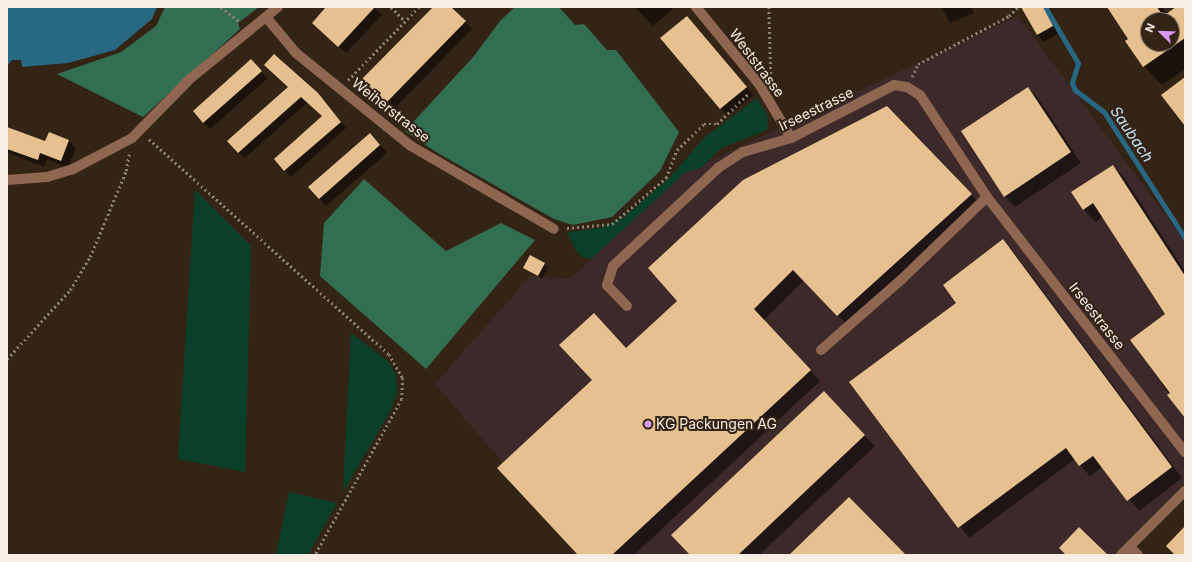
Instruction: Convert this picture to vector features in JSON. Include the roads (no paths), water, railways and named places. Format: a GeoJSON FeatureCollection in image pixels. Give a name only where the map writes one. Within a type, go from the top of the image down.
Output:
{"type":"FeatureCollection","features":[{"type":"Feature","properties":{"kind":"street"},"geometry":{"type":"LineString","coordinates":[[7,180],[47,177],[73,169],[132,138],[140,132],[191,78],[278,7]]}},
{"type":"Feature","properties":{"kind":"street","name":"Weststrasse"},"geometry":{"type":"LineString","coordinates":[[696,7],[759,84],[791,138]]}},
{"type":"Feature","properties":{"kind":"street","name":"Weiherstrasse"},"geometry":{"type":"LineString","coordinates":[[266,17],[296,53],[411,146],[554,229]]}},
{"type":"Feature","properties":{"kind":"street","name":"Irseestrasse"},"geometry":{"type":"LineString","coordinates":[[627,306],[607,285],[613,266],[718,168],[743,152],[791,138],[894,85],[907,87],[920,95],[987,197],[1185,452]]}},
{"type":"Feature","properties":{"kind":"street"},"geometry":{"type":"LineString","coordinates":[[821,350],[902,279],[987,197]]}},
{"type":"Feature","properties":{"kind":"street"},"geometry":{"type":"LineString","coordinates":[[1121,555],[1185,491]]}},
{"type":"Feature","properties":{"kind":"street"},"geometry":{"type":"LineString","coordinates":[[1130,546],[1138,555]]}},
{"type":"Feature","properties":{"kind":"water"},"geometry":{"type":"Polygon","coordinates":[[[7,7],[157,7],[152,19],[115,50],[68,63],[22,67],[21,60],[12,60],[7,66],[7,7]]]}},
{"type":"Feature","properties":{"kind":"waterway","name":"Saubach"},"geometry":{"type":"LineString","coordinates":[[1045,7],[1078,63],[1072,83],[1075,90],[1104,112],[1185,238]]}},
{"type":"Feature","properties":{"kind":"place","name":"KG Packungen AG"},"geometry":{"type":"Point","coordinates":[648,424]}}]}
